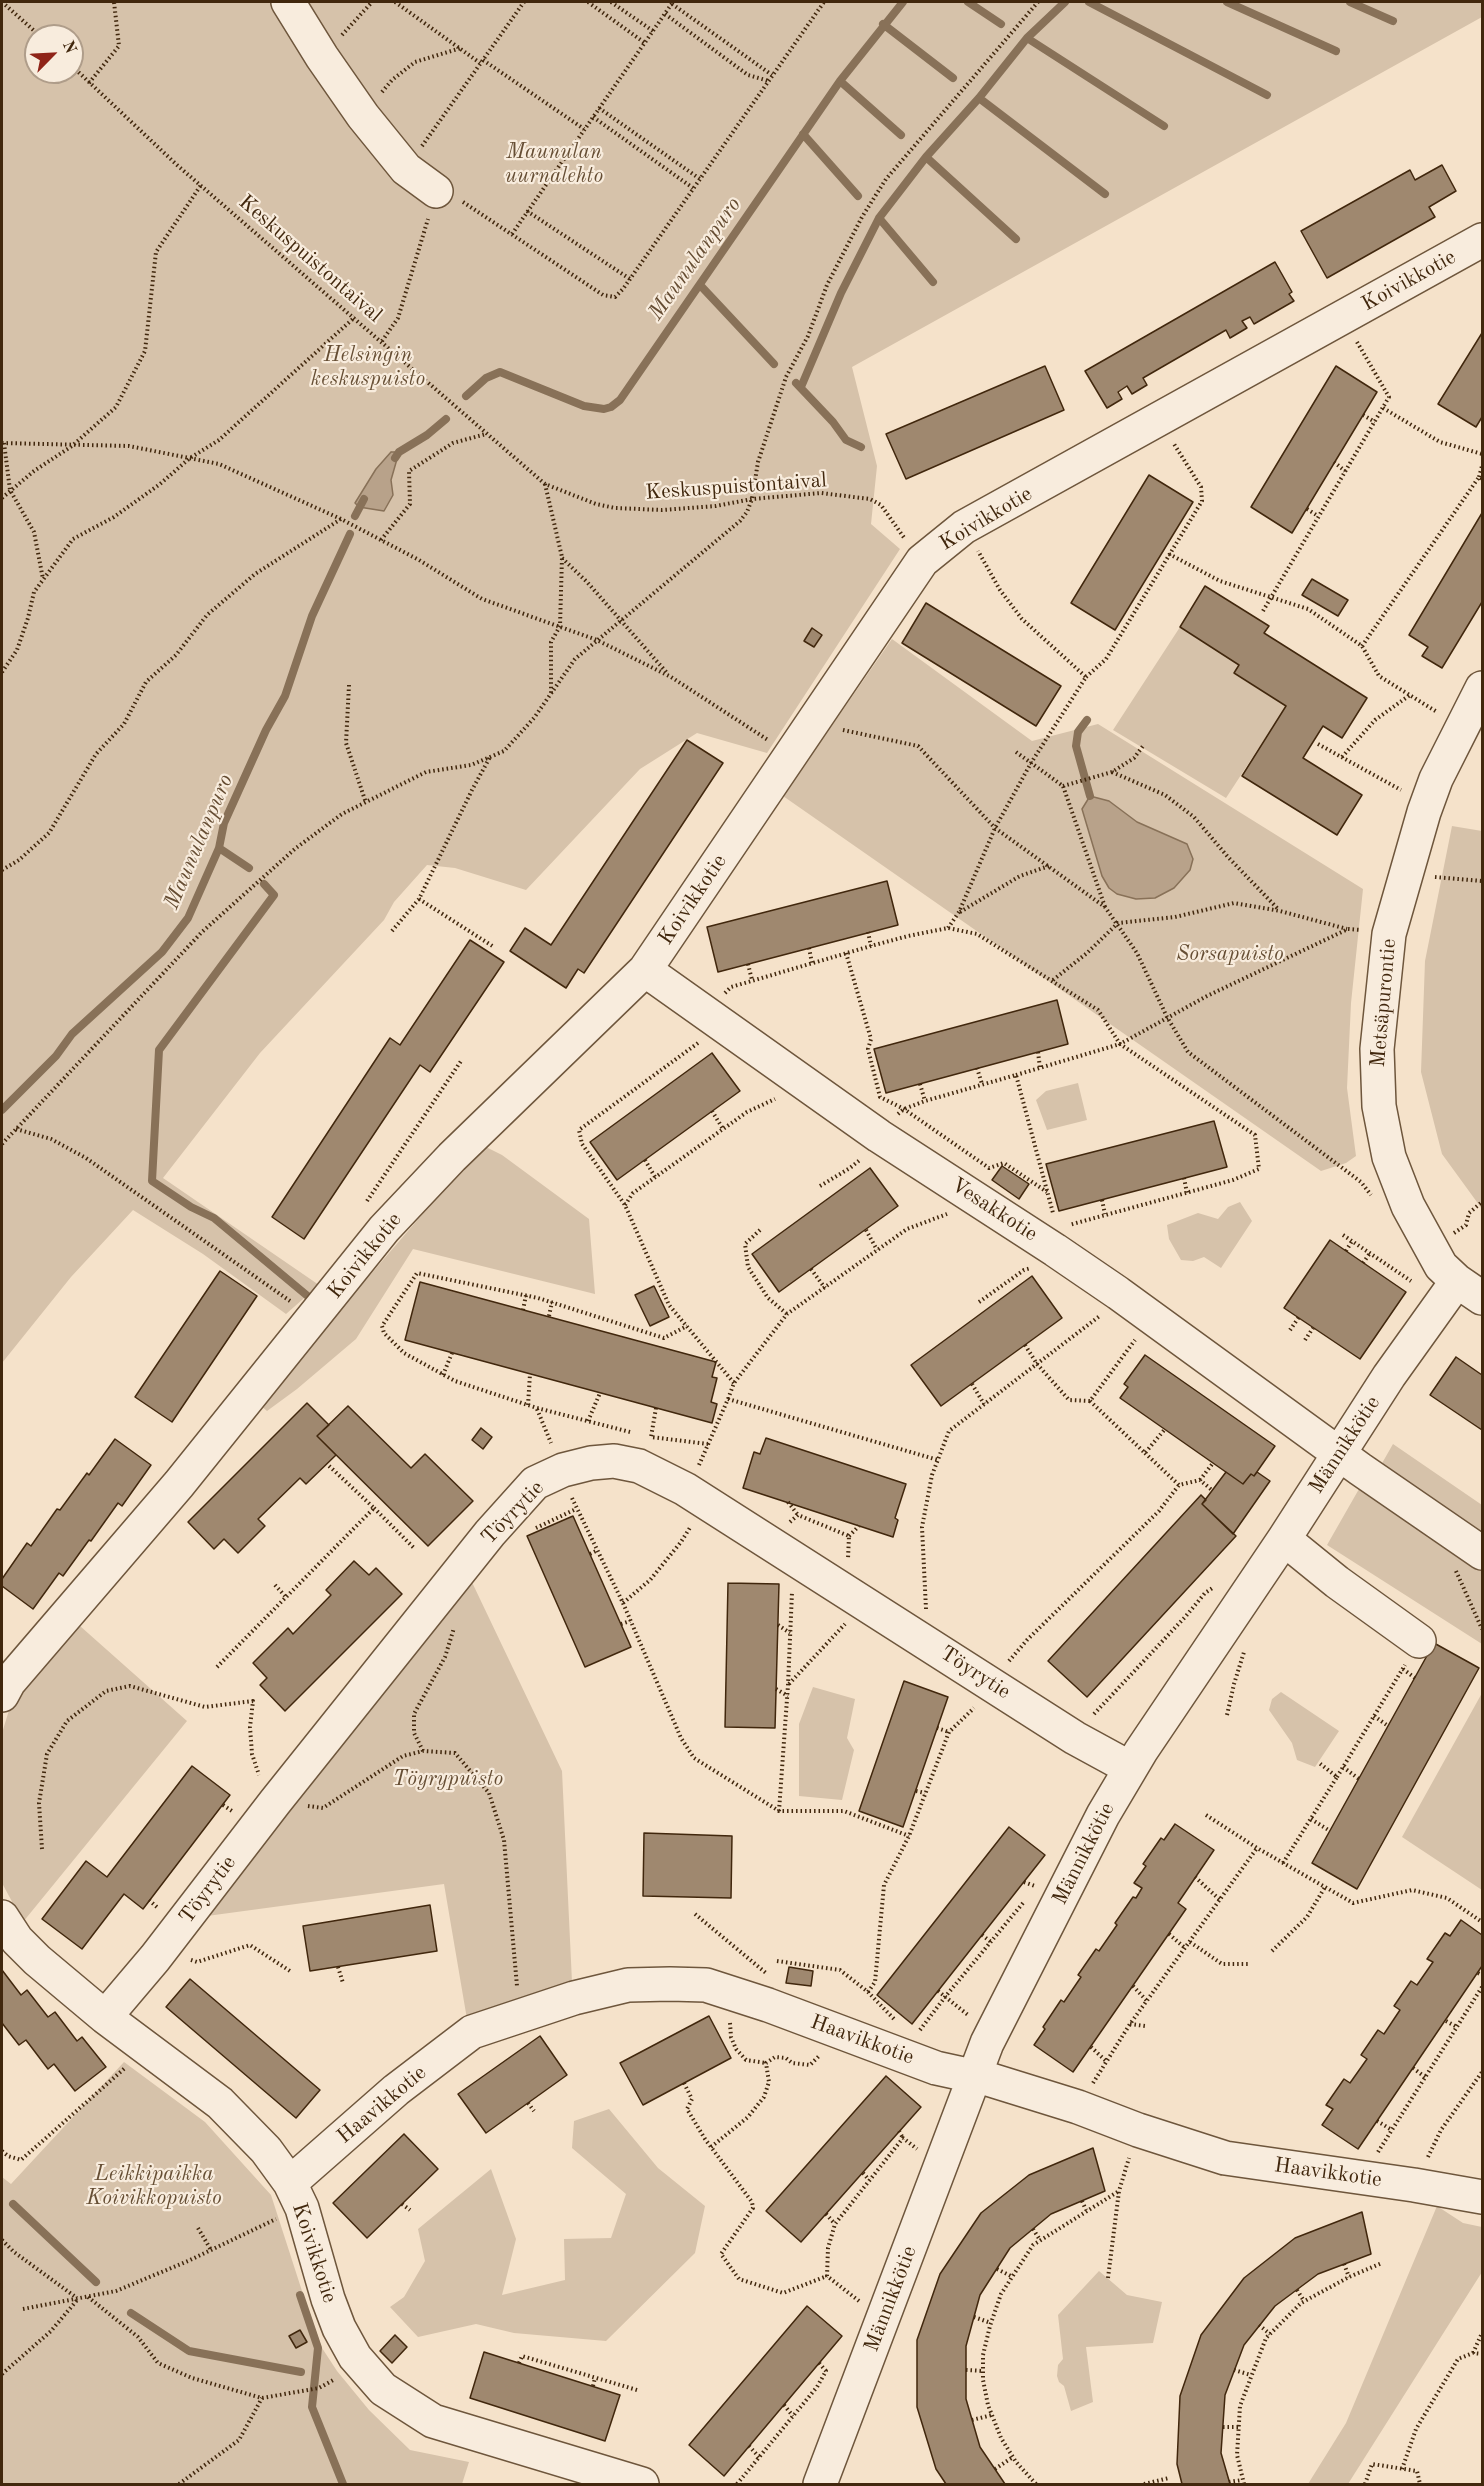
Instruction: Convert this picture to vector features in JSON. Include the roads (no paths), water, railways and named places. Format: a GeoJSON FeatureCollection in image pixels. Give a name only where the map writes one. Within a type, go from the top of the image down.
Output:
{"type":"FeatureCollection","features":[{"type":"Feature","properties":{"kind":"street"},"geometry":{"type":"LineString","coordinates":[[288,2],[322,57],[363,116],[406,169],[436,191]]}},
{"type":"Feature","properties":{"kind":"street","name":"Koivikkotie"},"geometry":{"type":"LineString","coordinates":[[2,1695],[9,1682],[136,1536],[305,1331],[384,1229],[452,1156],[645,970],[922,561],[964,527],[1482,240]]}},
{"type":"Feature","properties":{"kind":"street","name":"Metsäpurontie"},"geometry":{"type":"LineString","coordinates":[[1470,1290],[1441,1266],[1408,1206],[1389,1157],[1379,1106],[1368,931],[1424,812],[1436,779],[1482,691]]}},
{"type":"Feature","properties":{"kind":"street","name":"Vesakkotie"},"geometry":{"type":"LineString","coordinates":[[645,970],[879,1136],[1118,1293],[1434,1521],[1468,1559]]}},
{"type":"Feature","properties":{"kind":"street","name":"Männikkötie"},"geometry":{"type":"LineString","coordinates":[[820,2484],[993,2033],[1130,1768],[1284,1539],[1389,1376],[1470,1290]]}},
{"type":"Feature","properties":{"kind":"street","name":"Töyrytie"},"geometry":{"type":"LineString","coordinates":[[105,2017],[162,1950],[280,1796],[437,1598],[535,1483],[563,1470],[591,1463],[614,1461],[645,1451],[685,1489],[1075,1738],[1130,1768]]}},
{"type":"Feature","properties":{"kind":"street"},"geometry":{"type":"LineString","coordinates":[[1284,1539],[1337,1582],[1419,1641]]}},
{"type":"Feature","properties":{"kind":"street","name":"Koivikkotie"},"geometry":{"type":"LineString","coordinates":[[2,1917],[17,1940],[37,1960],[105,2017],[220,2103],[266,2150],[296,2195],[339,2328],[355,2357],[383,2389],[433,2421],[642,2484]]}},
{"type":"Feature","properties":{"kind":"street","name":"Haavikkotie"},"geometry":{"type":"LineString","coordinates":[[296,2195],[396,2090],[472,2032],[573,1998],[628,1985],[697,1985],[768,2005],[936,2068],[976,2077],[1078,2107],[1138,2130],[1224,2158],[1482,2197]]}},
{"type":"Feature","properties":{"kind":"waterway","name":"Maunulanpuro"},"geometry":{"type":"LineString","coordinates":[[466,396],[486,378],[500,372],[584,406],[604,409],[620,400],[840,81],[903,2]]}},
{"type":"Feature","properties":{"kind":"waterway"},"geometry":{"type":"LineString","coordinates":[[968,2],[1001,24]]}},
{"type":"Feature","properties":{"kind":"waterway"},"geometry":{"type":"LineString","coordinates":[[801,387],[841,293],[879,218],[926,157],[979,98],[1027,38],[1065,2]]}},
{"type":"Feature","properties":{"kind":"waterway"},"geometry":{"type":"LineString","coordinates":[[1089,2],[1267,95]]}},
{"type":"Feature","properties":{"kind":"waterway"},"geometry":{"type":"LineString","coordinates":[[1227,2],[1336,51]]}},
{"type":"Feature","properties":{"kind":"waterway"},"geometry":{"type":"LineString","coordinates":[[1350,2],[1393,21]]}},
{"type":"Feature","properties":{"kind":"waterway"},"geometry":{"type":"LineString","coordinates":[[883,24],[953,78]]}},
{"type":"Feature","properties":{"kind":"waterway"},"geometry":{"type":"LineString","coordinates":[[1027,38],[1164,126]]}},
{"type":"Feature","properties":{"kind":"waterway"},"geometry":{"type":"LineString","coordinates":[[840,81],[901,135]]}},
{"type":"Feature","properties":{"kind":"waterway"},"geometry":{"type":"LineString","coordinates":[[979,98],[1105,194]]}},
{"type":"Feature","properties":{"kind":"waterway"},"geometry":{"type":"LineString","coordinates":[[803,134],[858,196]]}},
{"type":"Feature","properties":{"kind":"waterway"},"geometry":{"type":"LineString","coordinates":[[926,157],[1016,239]]}},
{"type":"Feature","properties":{"kind":"waterway"},"geometry":{"type":"LineString","coordinates":[[879,218],[933,282]]}},
{"type":"Feature","properties":{"kind":"waterway"},"geometry":{"type":"LineString","coordinates":[[700,285],[774,364]]}},
{"type":"Feature","properties":{"kind":"waterway"},"geometry":{"type":"LineString","coordinates":[[796,383],[833,422],[846,440],[861,447]]}},
{"type":"Feature","properties":{"kind":"waterway"},"geometry":{"type":"LineString","coordinates":[[395,458],[399,452],[427,435],[446,419]]}},
{"type":"Feature","properties":{"kind":"waterway"},"geometry":{"type":"LineString","coordinates":[[355,516],[364,499]]}},
{"type":"Feature","properties":{"kind":"waterway","name":"Maunulanpuro"},"geometry":{"type":"LineString","coordinates":[[2,1110],[56,1056],[72,1034],[162,952],[188,918],[219,848],[224,823],[266,730],[285,696],[312,616],[350,534]]}},
{"type":"Feature","properties":{"kind":"waterway"},"geometry":{"type":"LineString","coordinates":[[1087,720],[1078,732],[1076,746],[1090,796]]}},
{"type":"Feature","properties":{"kind":"waterway"},"geometry":{"type":"LineString","coordinates":[[219,848],[249,868]]}},
{"type":"Feature","properties":{"kind":"waterway"},"geometry":{"type":"LineString","coordinates":[[264,884],[274,895],[159,1050],[152,1181],[191,1207],[214,1218],[310,1298]]}},
{"type":"Feature","properties":{"kind":"waterway"},"geometry":{"type":"LineString","coordinates":[[13,2204],[96,2282]]}},
{"type":"Feature","properties":{"kind":"waterway"},"geometry":{"type":"LineString","coordinates":[[300,2295],[318,2348],[312,2407],[343,2484]]}},
{"type":"Feature","properties":{"kind":"waterway"},"geometry":{"type":"LineString","coordinates":[[131,2313],[189,2351],[301,2372]]}},
{"type":"Feature","properties":{"kind":"park label","name":"Maunulan uurnalehto"},"geometry":{"type":"Point","coordinates":[554,164]}},
{"type":"Feature","properties":{"kind":"park label","name":"Helsingin keskuspuisto"},"geometry":{"type":"Point","coordinates":[368,367]}},
{"type":"Feature","properties":{"kind":"park label","name":"Sorsapuisto"},"geometry":{"type":"Point","coordinates":[1230,954]}},
{"type":"Feature","properties":{"kind":"park label","name":"Töyrypuisto"},"geometry":{"type":"Point","coordinates":[448,1779]}},
{"type":"Feature","properties":{"kind":"park label","name":"Leikkipaikka Koivikkopuisto"},"geometry":{"type":"Point","coordinates":[154,2186]}}]}
